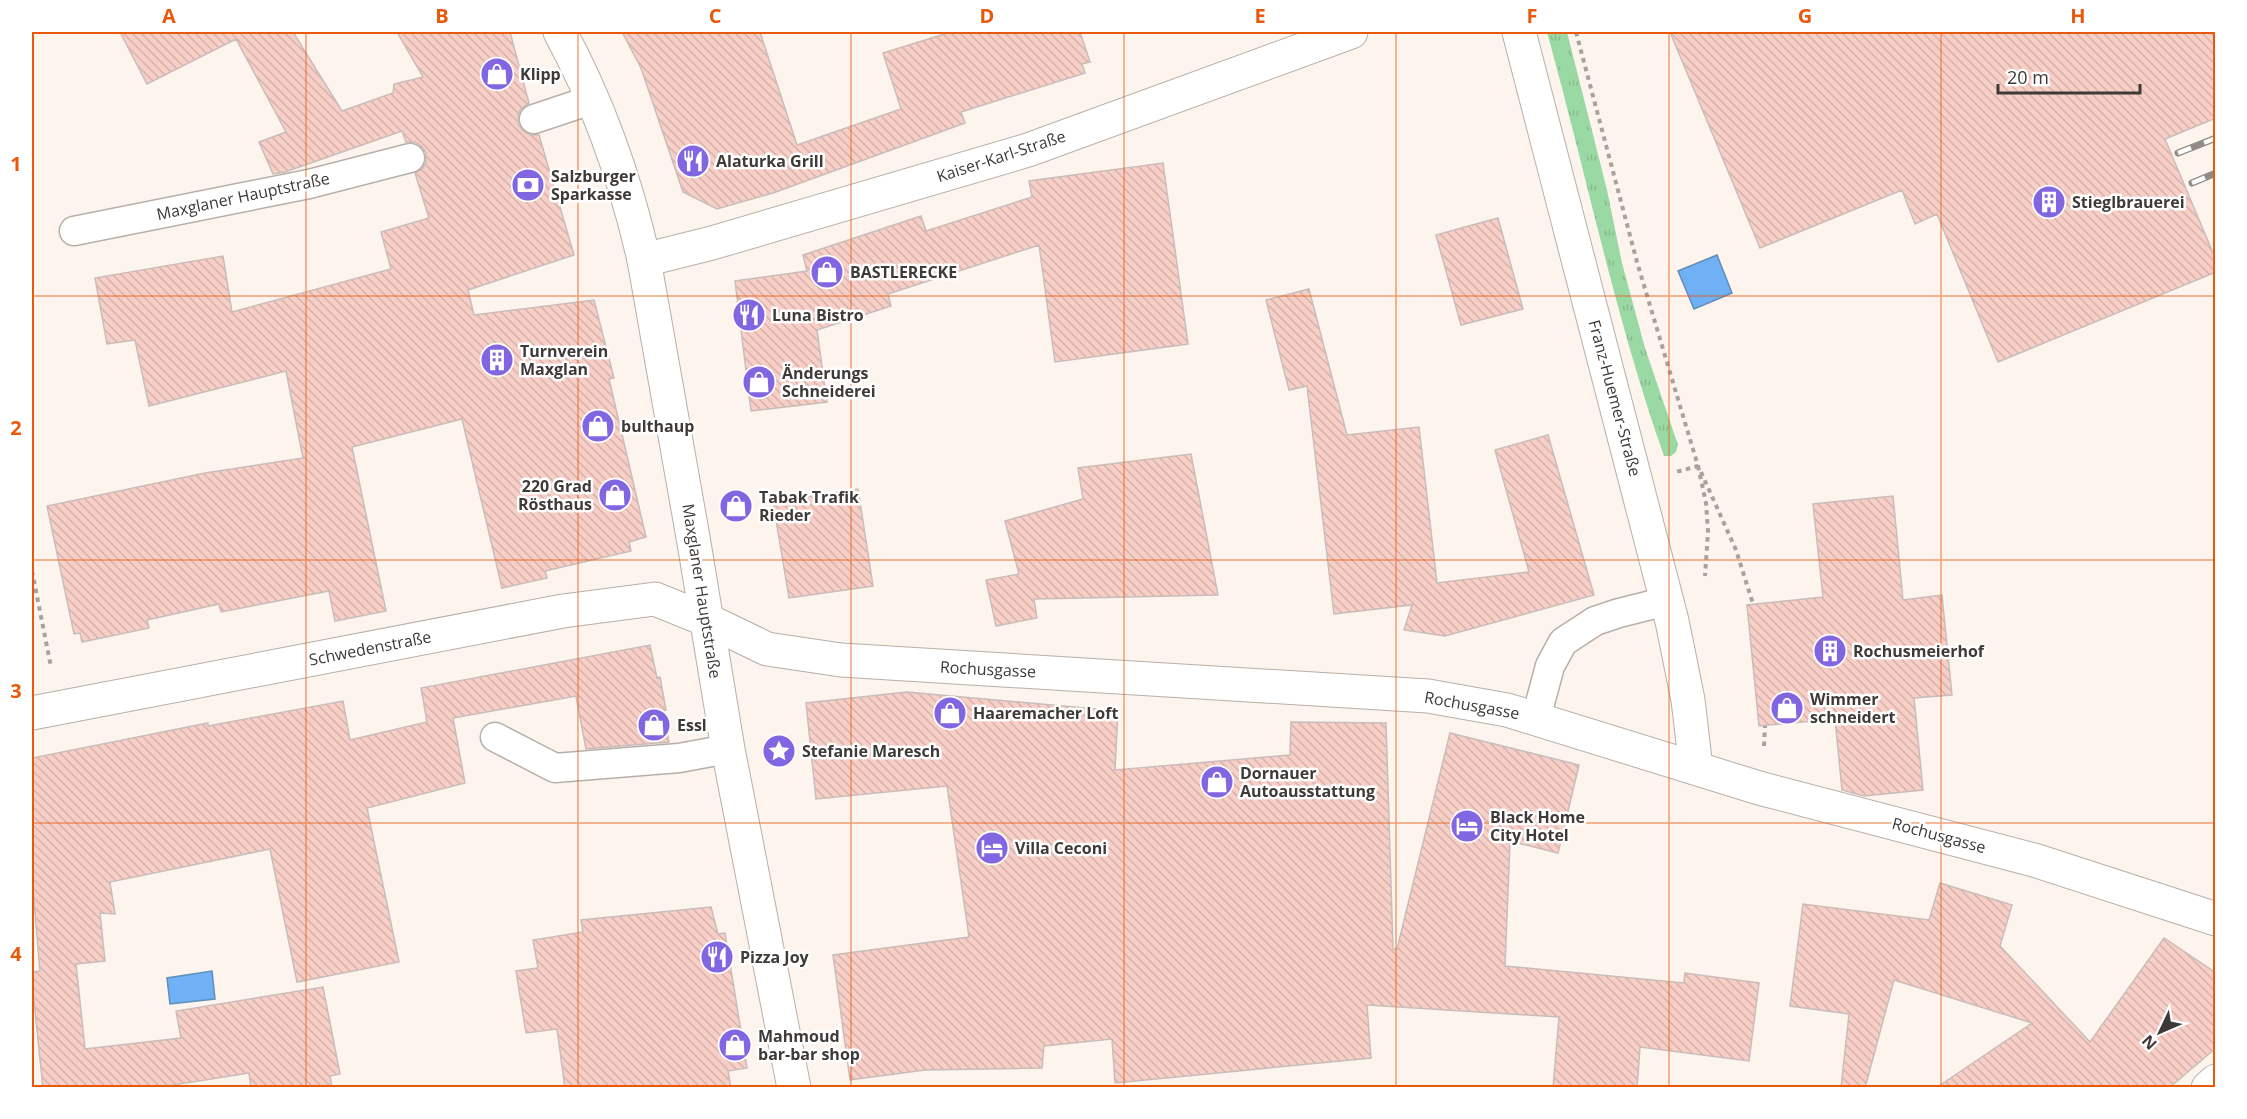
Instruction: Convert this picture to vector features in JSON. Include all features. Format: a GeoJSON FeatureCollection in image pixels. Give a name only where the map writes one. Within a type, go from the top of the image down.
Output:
{"type":"FeatureCollection","features":[{"type":"Feature","properties":{"kind":"street","name":"Maxglaner Hauptstraße"},"geometry":{"type":"LineString","coordinates":[[560,32],[613,155],[634,215],[644,260],[728,749],[794,1088]]}},
{"type":"Feature","properties":{"kind":"street","name":"Kaiser-Karl-Straße"},"geometry":{"type":"LineString","coordinates":[[644,260],[712,243],[1028,150],[1351,32]]}},
{"type":"Feature","properties":{"kind":"street","name":"Franz-Huemer-Straße"},"geometry":{"type":"LineString","coordinates":[[1519,32],[1667,601],[1688,700],[1696,768]]}},
{"type":"Feature","properties":{"kind":"street","name":"Schwedenstraße"},"geometry":{"type":"LineString","coordinates":[[32,713],[563,611],[655,599],[707,620]]}},
{"type":"Feature","properties":{"kind":"street","name":"Rochusgasse"},"geometry":{"type":"LineString","coordinates":[[707,620],[767,649],[841,660],[1428,696],[1507,710],[1759,788],[2034,860],[2216,919]]}},
{"type":"Feature","properties":{"kind":"street"},"geometry":{"type":"LineString","coordinates":[[2208,1088],[2216,1081]]}},
{"type":"Feature","properties":{"kind":"lane"},"geometry":{"type":"LineString","coordinates":[[534,119],[591,100]]}},
{"type":"Feature","properties":{"kind":"lane","name":"Maxglaner Hauptstraße"},"geometry":{"type":"LineString","coordinates":[[74,231],[309,184],[410,158]]}},
{"type":"Feature","properties":{"kind":"lane"},"geometry":{"type":"LineString","coordinates":[[1536,718],[1550,666],[1563,642],[1595,621],[1667,601]]}},
{"type":"Feature","properties":{"kind":"lane"},"geometry":{"type":"LineString","coordinates":[[495,737],[555,768],[679,758],[728,749]]}},
{"type":"Feature","properties":{"kind":"path"},"geometry":{"type":"LineString","coordinates":[[1576,32],[1636,262],[1698,466],[1736,550],[1753,604]]}},
{"type":"Feature","properties":{"kind":"path"},"geometry":{"type":"LineString","coordinates":[[1637,481],[1698,466]]}},
{"type":"Feature","properties":{"kind":"path"},"geometry":{"type":"LineString","coordinates":[[32,571],[51,668]]}},
{"type":"Feature","properties":{"kind":"green space"},"geometry":{"type":"Polygon","coordinates":[[[1547,32],[1567,32],[1607,190],[1622,263],[1645,348],[1678,445],[1676,452],[1671,456],[1664,456],[1631,351],[1547,32]]]}},
{"type":"Feature","properties":{"kind":"water"},"geometry":{"type":"Polygon","coordinates":[[[1717,255],[1732,293],[1694,309],[1678,271],[1717,255]]]}},
{"type":"Feature","properties":{"kind":"water"},"geometry":{"type":"Polygon","coordinates":[[[212,971],[215,999],[170,1004],[167,978],[212,971]]]}},
{"type":"Feature","properties":{"kind":"building"},"geometry":{"type":"Polygon","coordinates":[[[120,32],[293,32],[342,111],[393,93],[394,84],[423,77],[397,32],[510,32],[529,103],[521,109],[518,124],[524,132],[539,135],[574,255],[468,290],[474,315],[594,300],[614,378],[609,379],[646,537],[629,542],[631,551],[545,571],[547,578],[502,588],[462,419],[352,447],[386,611],[335,621],[329,591],[221,612],[219,604],[147,620],[149,628],[82,642],[80,633],[74,634],[47,506],[205,473],[303,458],[286,371],[149,406],[135,340],[107,344],[95,278],[223,256],[232,312],[391,269],[381,232],[429,218],[415,173],[426,163],[426,153],[415,142],[406,142],[402,131],[285,172],[273,174],[259,142],[286,132],[236,39],[147,84],[120,32]]]}},
{"type":"Feature","properties":{"kind":"building"},"geometry":{"type":"Polygon","coordinates":[[[622,32],[760,32],[797,145],[901,109],[883,53],[951,32],[1080,32],[1090,62],[1082,64],[1085,73],[961,112],[965,123],[773,193],[717,209],[683,192],[641,68],[622,32]]]}},
{"type":"Feature","properties":{"kind":"building","name":"Stieglbrauerei"},"geometry":{"type":"Polygon","coordinates":[[[1670,32],[2216,32],[2216,118],[2165,139],[2216,260],[2216,272],[1998,362],[1937,214],[1915,224],[1902,190],[1760,248],[1670,32]]]}},
{"type":"Feature","properties":{"kind":"building"},"geometry":{"type":"Polygon","coordinates":[[[1163,163],[1188,344],[1055,362],[1039,245],[888,294],[891,306],[817,330],[827,402],[751,411],[735,281],[807,271],[803,255],[921,216],[926,231],[1032,197],[1029,181],[1163,163]]]}},
{"type":"Feature","properties":{"kind":"building"},"geometry":{"type":"Polygon","coordinates":[[[1498,218],[1523,309],[1461,325],[1436,235],[1498,218]]]}},
{"type":"Feature","properties":{"kind":"building"},"geometry":{"type":"Polygon","coordinates":[[[1309,289],[1347,435],[1419,427],[1437,583],[1529,572],[1495,450],[1548,435],[1594,595],[1445,636],[1404,630],[1412,605],[1334,614],[1307,386],[1289,390],[1266,300],[1309,289]]]}},
{"type":"Feature","properties":{"kind":"building"},"geometry":{"type":"Polygon","coordinates":[[[1191,454],[1218,595],[1034,599],[1037,618],[996,626],[986,580],[1019,574],[1005,521],[1083,499],[1078,468],[1191,454]]]}},
{"type":"Feature","properties":{"kind":"building"},"geometry":{"type":"Polygon","coordinates":[[[858,489],[873,586],[789,598],[773,502],[858,489]]]}},
{"type":"Feature","properties":{"kind":"building","name":"Rochusmeierhof"},"geometry":{"type":"Polygon","coordinates":[[[1893,496],[1903,600],[1942,595],[1952,695],[1914,698],[1923,790],[1864,796],[1842,790],[1835,719],[1759,726],[1747,605],[1823,597],[1813,504],[1893,496]]]}},
{"type":"Feature","properties":{"kind":"building"},"geometry":{"type":"Polygon","coordinates":[[[650,645],[657,678],[660,677],[669,742],[586,749],[576,696],[453,718],[465,783],[367,808],[399,962],[297,982],[270,849],[110,882],[115,914],[100,913],[105,961],[76,964],[85,1049],[181,1038],[176,1011],[323,987],[340,1074],[330,1076],[332,1088],[251,1088],[249,1073],[154,1088],[43,1088],[32,982],[32,972],[40,971],[32,878],[32,758],[208,723],[208,726],[343,701],[350,740],[427,722],[421,688],[650,645]]]}},
{"type":"Feature","properties":{"kind":"building"},"geometry":{"type":"Polygon","coordinates":[[[907,692],[1118,711],[1115,770],[1290,755],[1291,722],[1386,723],[1393,949],[1397,949],[1450,733],[1579,765],[1558,853],[1510,841],[1505,966],[1684,983],[1685,973],[1759,983],[1749,1061],[1640,1047],[1637,1088],[1553,1088],[1559,1017],[1367,1005],[1371,1058],[1115,1083],[1112,1039],[1044,1046],[1042,1068],[925,1070],[850,1080],[833,955],[969,937],[947,786],[816,799],[806,703],[907,692]]]}},
{"type":"Feature","properties":{"kind":"building"},"geometry":{"type":"Polygon","coordinates":[[[1940,883],[2012,905],[2000,946],[2090,1042],[2164,938],[2216,973],[2216,1048],[2169,1088],[1936,1088],[2032,1023],[1894,980],[1865,1088],[1841,1088],[1849,1014],[1790,1006],[1803,904],[1929,920],[1940,883]]]}},
{"type":"Feature","properties":{"kind":"building"},"geometry":{"type":"Polygon","coordinates":[[[711,907],[718,934],[725,933],[747,1068],[728,1071],[731,1088],[565,1088],[557,1029],[526,1033],[516,971],[538,968],[533,940],[583,932],[581,920],[711,907]]]}},
{"type":"Feature","properties":{"kind":"railway"},"geometry":{"type":"LineString","coordinates":[[2178,153],[2216,138]]}},
{"type":"Feature","properties":{"kind":"railway"},"geometry":{"type":"LineString","coordinates":[[2192,183],[2216,173]]}},
{"type":"Feature","properties":{"kind":"place","name":"Klipp"},"geometry":{"type":"Point","coordinates":[497,74]}},
{"type":"Feature","properties":{"kind":"place","name":"Alaturka Grill"},"geometry":{"type":"Point","coordinates":[693,161]}},
{"type":"Feature","properties":{"kind":"place","name":"Salzburger Sparkasse"},"geometry":{"type":"Point","coordinates":[528,185]}},
{"type":"Feature","properties":{"kind":"place","name":"Stieglbrauerei"},"geometry":{"type":"Point","coordinates":[2049,202]}},
{"type":"Feature","properties":{"kind":"place","name":"BASTLERECKE"},"geometry":{"type":"Point","coordinates":[827,272]}},
{"type":"Feature","properties":{"kind":"place","name":"Luna Bistro"},"geometry":{"type":"Point","coordinates":[749,315]}},
{"type":"Feature","properties":{"kind":"place","name":"Turnverein Maxglan"},"geometry":{"type":"Point","coordinates":[497,360]}},
{"type":"Feature","properties":{"kind":"place","name":"Änderungs Schneiderei"},"geometry":{"type":"Point","coordinates":[759,382]}},
{"type":"Feature","properties":{"kind":"place","name":"bulthaup"},"geometry":{"type":"Point","coordinates":[598,426]}},
{"type":"Feature","properties":{"kind":"place","name":"220 Grad Rösthaus"},"geometry":{"type":"Point","coordinates":[615,495]}},
{"type":"Feature","properties":{"kind":"place","name":"Tabak Trafik Rieder"},"geometry":{"type":"Point","coordinates":[736,506]}},
{"type":"Feature","properties":{"kind":"place","name":"Rochusmeierhof"},"geometry":{"type":"Point","coordinates":[1830,651]}},
{"type":"Feature","properties":{"kind":"place","name":"Wimmer schneidert"},"geometry":{"type":"Point","coordinates":[1787,708]}},
{"type":"Feature","properties":{"kind":"place","name":"Haaremacher Loft"},"geometry":{"type":"Point","coordinates":[950,713]}},
{"type":"Feature","properties":{"kind":"place","name":"Essl"},"geometry":{"type":"Point","coordinates":[654,725]}},
{"type":"Feature","properties":{"kind":"place","name":"Stefanie Maresch"},"geometry":{"type":"Point","coordinates":[779,751]}},
{"type":"Feature","properties":{"kind":"place","name":"Dornauer Autoausstattung"},"geometry":{"type":"Point","coordinates":[1217,782]}},
{"type":"Feature","properties":{"kind":"place","name":"Black Home City Hotel"},"geometry":{"type":"Point","coordinates":[1467,826]}},
{"type":"Feature","properties":{"kind":"place","name":"Villa Ceconi"},"geometry":{"type":"Point","coordinates":[992,848]}},
{"type":"Feature","properties":{"kind":"place","name":"Pizza Joy"},"geometry":{"type":"Point","coordinates":[717,957]}},
{"type":"Feature","properties":{"kind":"place","name":"Mahmoud bar-bar shop"},"geometry":{"type":"Point","coordinates":[735,1045]}}]}
